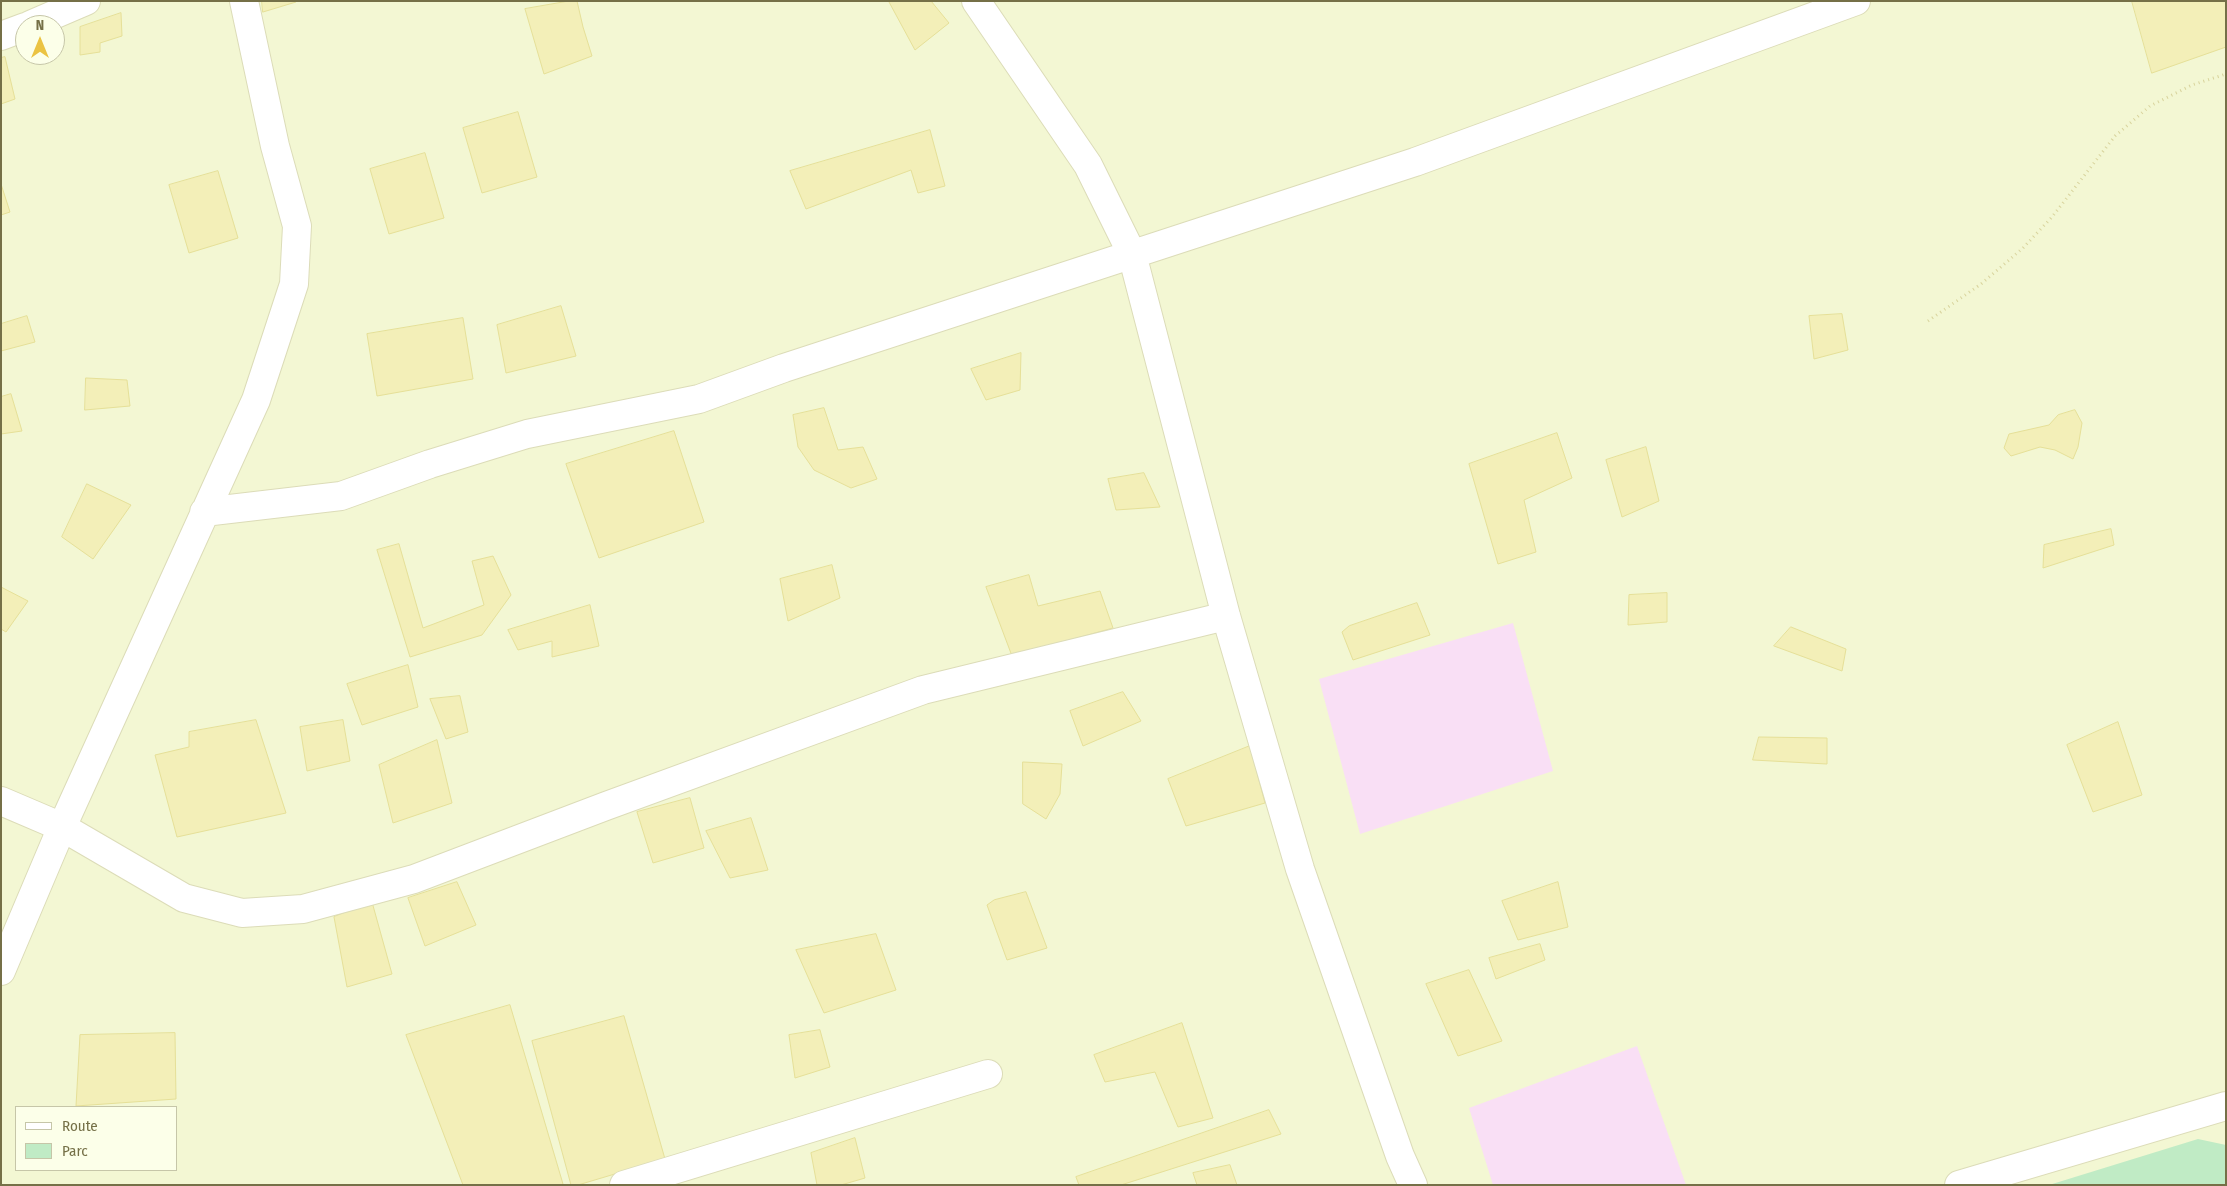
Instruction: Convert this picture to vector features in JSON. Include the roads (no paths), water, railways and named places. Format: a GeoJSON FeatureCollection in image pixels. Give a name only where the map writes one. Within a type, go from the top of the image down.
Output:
{"type":"FeatureCollection","features":[{"type":"Feature","properties":{"kind":"street"},"geometry":{"type":"LineString","coordinates":[[53,15],[86,1]]}},
{"type":"Feature","properties":{"kind":"street"},"geometry":{"type":"LineString","coordinates":[[1,971],[62,827],[256,400],[294,284],[298,226],[275,146],[244,1]]}},
{"type":"Feature","properties":{"kind":"street"},"geometry":{"type":"LineString","coordinates":[[976,1],[1088,166],[1132,254],[1226,616],[1300,869],[1400,1156],[1413,1185]]}},
{"type":"Feature","properties":{"kind":"street"},"geometry":{"type":"LineString","coordinates":[[204,512],[341,496],[430,464],[527,434],[699,399],[784,368],[1415,162],[1856,1]]}},
{"type":"Feature","properties":{"kind":"street"},"geometry":{"type":"LineString","coordinates":[[1,36],[15,31]]}},
{"type":"Feature","properties":{"kind":"street"},"geometry":{"type":"LineString","coordinates":[[1,801],[62,827],[184,898],[242,913],[303,909],[414,879],[624,799],[923,690],[1226,616]]}},
{"type":"Feature","properties":{"kind":"street"},"geometry":{"type":"LineString","coordinates":[[624,1185],[988,1074]]}},
{"type":"Feature","properties":{"kind":"street"},"geometry":{"type":"LineString","coordinates":[[1959,1185],[2226,1106]]}}]}
